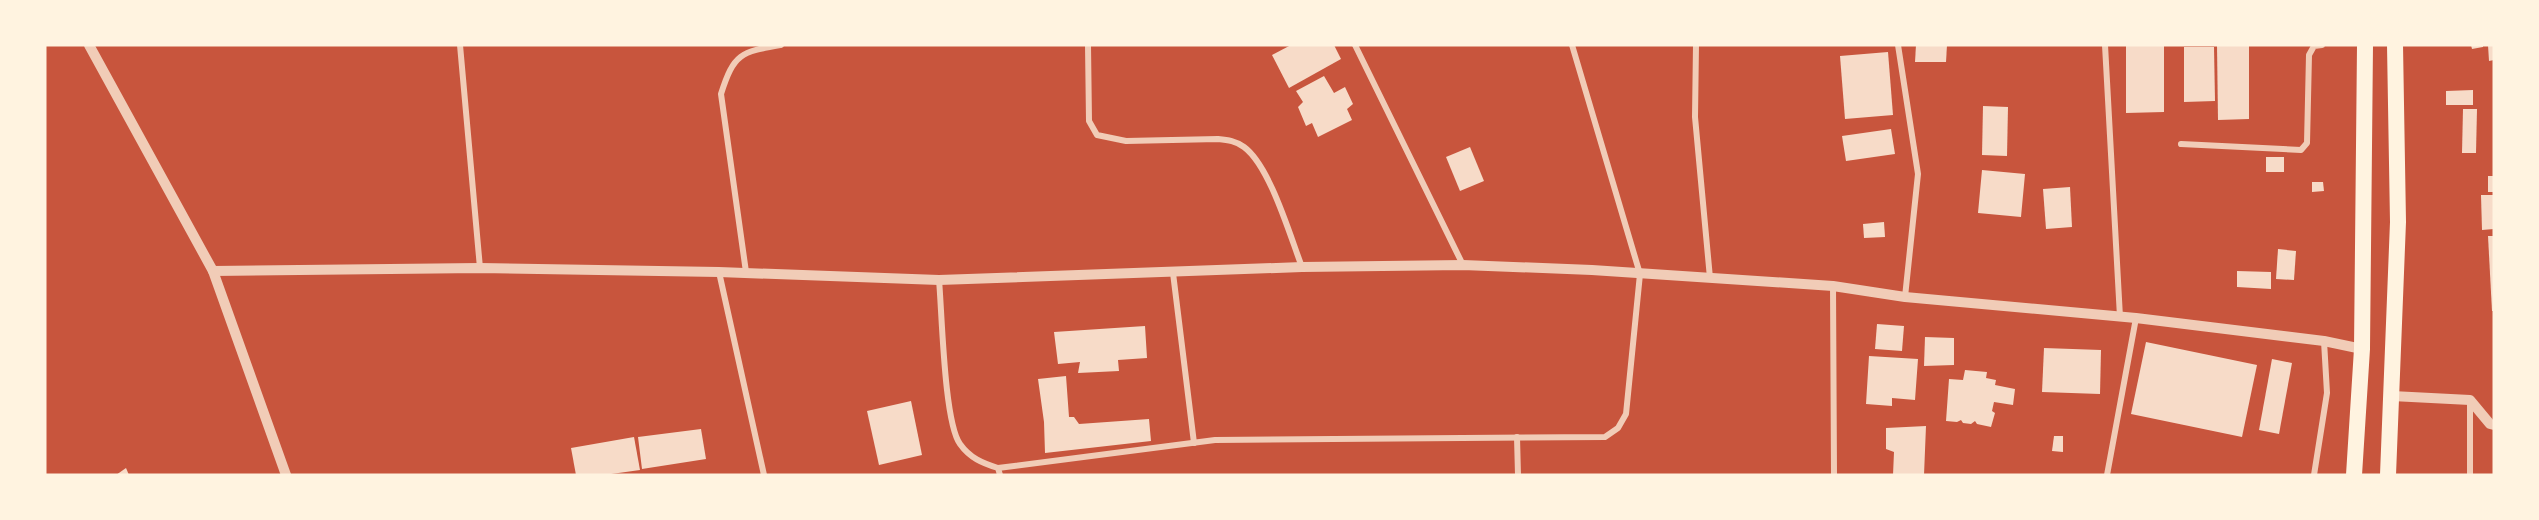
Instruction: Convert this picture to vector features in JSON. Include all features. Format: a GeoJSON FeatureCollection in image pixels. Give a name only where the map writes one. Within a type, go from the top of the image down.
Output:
{"type":"FeatureCollection","features":[{"type":"Feature","properties":{"kind":"highway"},"geometry":{"type":"LineString","coordinates":[[2354,475],[2362,349],[2366,45]]}},
{"type":"Feature","properties":{"kind":"highway"},"geometry":{"type":"LineString","coordinates":[[2388,475],[2398,222],[2395,45]]}},
{"type":"Feature","properties":{"kind":"street"},"geometry":{"type":"LineString","coordinates":[[89,45],[213,271],[286,475]]}},
{"type":"Feature","properties":{"kind":"street"},"geometry":{"type":"LineString","coordinates":[[460,45],[480,268]]}},
{"type":"Feature","properties":{"kind":"street"},"geometry":{"type":"LineString","coordinates":[[746,272],[721,94],[729,68],[746,51],[781,45]]}},
{"type":"Feature","properties":{"kind":"street"},"geometry":{"type":"LineString","coordinates":[[1088,45],[1089,121],[1097,135],[1126,141],[1218,139],[1233,141],[1246,148],[1263,168],[1302,267]]}},
{"type":"Feature","properties":{"kind":"street"},"geometry":{"type":"LineString","coordinates":[[1354,45],[1463,265]]}},
{"type":"Feature","properties":{"kind":"street"},"geometry":{"type":"LineString","coordinates":[[939,279],[950,412],[959,443],[978,462],[999,472],[1215,440],[1605,437],[1618,428],[1626,414],[1640,274],[1572,45]]}},
{"type":"Feature","properties":{"kind":"street"},"geometry":{"type":"LineString","coordinates":[[1696,45],[1695,117],[1710,278]]}},
{"type":"Feature","properties":{"kind":"street"},"geometry":{"type":"LineString","coordinates":[[1898,45],[1918,174],[1905,297]]}},
{"type":"Feature","properties":{"kind":"street"},"geometry":{"type":"LineString","coordinates":[[2105,45],[2120,319]]}},
{"type":"Feature","properties":{"kind":"street"},"geometry":{"type":"LineString","coordinates":[[2181,144],[2301,150],[2307,142],[2309,55],[2314,46],[2322,45]]}},
{"type":"Feature","properties":{"kind":"street"},"geometry":{"type":"LineString","coordinates":[[213,271],[480,268],[746,272],[939,279],[1302,267],[1463,265],[1592,270],[1833,286],[1905,297],[2120,319],[2136,318],[2324,341],[2362,349]]}},
{"type":"Feature","properties":{"kind":"street"},"geometry":{"type":"LineString","coordinates":[[719,272],[764,475]]}},
{"type":"Feature","properties":{"kind":"street"},"geometry":{"type":"LineString","coordinates":[[1173,273],[1194,443]]}},
{"type":"Feature","properties":{"kind":"street"},"geometry":{"type":"LineString","coordinates":[[1833,286],[1834,475]]}},
{"type":"Feature","properties":{"kind":"street"},"geometry":{"type":"LineString","coordinates":[[2107,475],[2136,318]]}},
{"type":"Feature","properties":{"kind":"street"},"geometry":{"type":"LineString","coordinates":[[2314,475],[2327,393],[2324,341]]}},
{"type":"Feature","properties":{"kind":"street"},"geometry":{"type":"LineString","coordinates":[[2392,396],[2470,400],[2490,424],[2494,425]]}},
{"type":"Feature","properties":{"kind":"street"},"geometry":{"type":"LineString","coordinates":[[2470,400],[2470,475]]}},
{"type":"Feature","properties":{"kind":"street"},"geometry":{"type":"LineString","coordinates":[[1517,437],[1518,475]]}},
{"type":"Feature","properties":{"kind":"building"},"geometry":{"type":"Polygon","coordinates":[[[1291,45],[1334,45],[1341,59],[1289,88],[1272,55],[1291,45]]]}},
{"type":"Feature","properties":{"kind":"building"},"geometry":{"type":"Polygon","coordinates":[[[1916,45],[1947,45],[1946,62],[1915,62],[1916,45]]]}},
{"type":"Feature","properties":{"kind":"building"},"geometry":{"type":"Polygon","coordinates":[[[2126,45],[2164,45],[2164,112],[2126,113],[2126,45]]]}},
{"type":"Feature","properties":{"kind":"building"},"geometry":{"type":"Polygon","coordinates":[[[2217,45],[2249,45],[2249,119],[2218,120],[2217,45]]]}},
{"type":"Feature","properties":{"kind":"building"},"geometry":{"type":"Polygon","coordinates":[[[2471,45],[2483,45],[2483,47],[2472,49],[2471,45]]]}},
{"type":"Feature","properties":{"kind":"building"},"geometry":{"type":"Polygon","coordinates":[[[2488,45],[2494,45],[2494,60],[2489,61],[2488,45]]]}},
{"type":"Feature","properties":{"kind":"building"},"geometry":{"type":"Polygon","coordinates":[[[2184,47],[2214,47],[2215,101],[2184,102],[2184,47]]]}},
{"type":"Feature","properties":{"kind":"building"},"geometry":{"type":"Polygon","coordinates":[[[1888,52],[1893,115],[1845,119],[1840,56],[1888,52]]]}},
{"type":"Feature","properties":{"kind":"building"},"geometry":{"type":"Polygon","coordinates":[[[1324,76],[1334,93],[1345,87],[1353,104],[1347,109],[1352,120],[1318,137],[1312,123],[1306,126],[1298,107],[1303,102],[1296,91],[1324,76]]]}},
{"type":"Feature","properties":{"kind":"building"},"geometry":{"type":"Polygon","coordinates":[[[2473,90],[2473,105],[2446,105],[2446,91],[2473,90]]]}},
{"type":"Feature","properties":{"kind":"building"},"geometry":{"type":"Polygon","coordinates":[[[1983,106],[2008,107],[2007,156],[1982,155],[1983,106]]]}},
{"type":"Feature","properties":{"kind":"building"},"geometry":{"type":"Polygon","coordinates":[[[2463,109],[2477,109],[2476,153],[2462,153],[2463,109]]]}},
{"type":"Feature","properties":{"kind":"building"},"geometry":{"type":"Polygon","coordinates":[[[1891,129],[1895,154],[1846,161],[1842,136],[1891,129]]]}},
{"type":"Feature","properties":{"kind":"building"},"geometry":{"type":"Polygon","coordinates":[[[1470,147],[1484,181],[1460,191],[1446,157],[1470,147]]]}},
{"type":"Feature","properties":{"kind":"building"},"geometry":{"type":"Polygon","coordinates":[[[2266,157],[2284,157],[2284,172],[2266,172],[2266,157]]]}},
{"type":"Feature","properties":{"kind":"building"},"geometry":{"type":"Polygon","coordinates":[[[1982,170],[2025,174],[2021,217],[1978,213],[1982,170]]]}},
{"type":"Feature","properties":{"kind":"building"},"geometry":{"type":"Polygon","coordinates":[[[2488,176],[2494,176],[2494,192],[2488,192],[2488,176]]]}},
{"type":"Feature","properties":{"kind":"building"},"geometry":{"type":"Polygon","coordinates":[[[2312,182],[2323,182],[2324,191],[2312,192],[2312,182]]]}},
{"type":"Feature","properties":{"kind":"building"},"geometry":{"type":"Polygon","coordinates":[[[2070,187],[2072,227],[2046,229],[2043,189],[2070,187]]]}},
{"type":"Feature","properties":{"kind":"building"},"geometry":{"type":"Polygon","coordinates":[[[2481,195],[2494,195],[2494,229],[2482,230],[2481,195]]]}},
{"type":"Feature","properties":{"kind":"building"},"geometry":{"type":"Polygon","coordinates":[[[1884,222],[1885,237],[1864,238],[1863,224],[1884,222]]]}},
{"type":"Feature","properties":{"kind":"building"},"geometry":{"type":"Polygon","coordinates":[[[2488,236],[2494,236],[2494,311],[2492,311],[2488,236]]]}},
{"type":"Feature","properties":{"kind":"building"},"geometry":{"type":"Polygon","coordinates":[[[2278,249],[2296,251],[2294,280],[2276,279],[2278,249]]]}},
{"type":"Feature","properties":{"kind":"building"},"geometry":{"type":"Polygon","coordinates":[[[2237,271],[2271,272],[2271,289],[2237,287],[2237,271]]]}},
{"type":"Feature","properties":{"kind":"building"},"geometry":{"type":"Polygon","coordinates":[[[1877,324],[1904,326],[1902,351],[1875,349],[1877,324]]]}},
{"type":"Feature","properties":{"kind":"building"},"geometry":{"type":"Polygon","coordinates":[[[1145,326],[1147,358],[1118,360],[1119,371],[1078,373],[1080,362],[1058,364],[1054,332],[1145,326]]]}},
{"type":"Feature","properties":{"kind":"building"},"geometry":{"type":"Polygon","coordinates":[[[1925,337],[1954,338],[1954,365],[1924,366],[1925,337]]]}},
{"type":"Feature","properties":{"kind":"building"},"geometry":{"type":"Polygon","coordinates":[[[2146,342],[2257,365],[2242,437],[2131,414],[2146,342]]]}},
{"type":"Feature","properties":{"kind":"building"},"geometry":{"type":"Polygon","coordinates":[[[2044,348],[2101,350],[2100,394],[2042,392],[2044,348]]]}},
{"type":"Feature","properties":{"kind":"building"},"geometry":{"type":"Polygon","coordinates":[[[1869,356],[1918,359],[1915,400],[1892,398],[1892,406],[1866,404],[1869,356]]]}},
{"type":"Feature","properties":{"kind":"building"},"geometry":{"type":"Polygon","coordinates":[[[2272,359],[2292,363],[2279,434],[2259,430],[2272,359]]]}},
{"type":"Feature","properties":{"kind":"building"},"geometry":{"type":"Polygon","coordinates":[[[1965,370],[1987,372],[1986,378],[1996,380],[1995,385],[2015,389],[2013,405],[1994,402],[1992,411],[1995,413],[1991,427],[1977,424],[1975,421],[1971,424],[1963,423],[1961,420],[1946,421],[1949,379],[1963,380],[1965,370]]]}},
{"type":"Feature","properties":{"kind":"building"},"geometry":{"type":"Polygon","coordinates":[[[1066,376],[1069,417],[1074,417],[1079,424],[1149,419],[1151,441],[1045,453],[1044,422],[1038,379],[1066,376]]]}},
{"type":"Feature","properties":{"kind":"building"},"geometry":{"type":"Polygon","coordinates":[[[911,401],[922,455],[879,465],[867,411],[911,401]]]}},
{"type":"Feature","properties":{"kind":"building"},"geometry":{"type":"Polygon","coordinates":[[[1926,426],[1924,475],[1893,475],[1894,452],[1886,449],[1886,428],[1926,426]]]}},
{"type":"Feature","properties":{"kind":"building"},"geometry":{"type":"Polygon","coordinates":[[[701,429],[706,459],[642,469],[638,437],[701,429]]]}},
{"type":"Feature","properties":{"kind":"building"},"geometry":{"type":"Polygon","coordinates":[[[2054,436],[2063,436],[2063,452],[2052,451],[2054,436]]]}},
{"type":"Feature","properties":{"kind":"building"},"geometry":{"type":"Polygon","coordinates":[[[634,437],[640,470],[604,475],[576,475],[571,448],[634,437]]]}},
{"type":"Feature","properties":{"kind":"building"},"geometry":{"type":"Polygon","coordinates":[[[126,468],[129,475],[116,475],[126,468]]]}}]}
